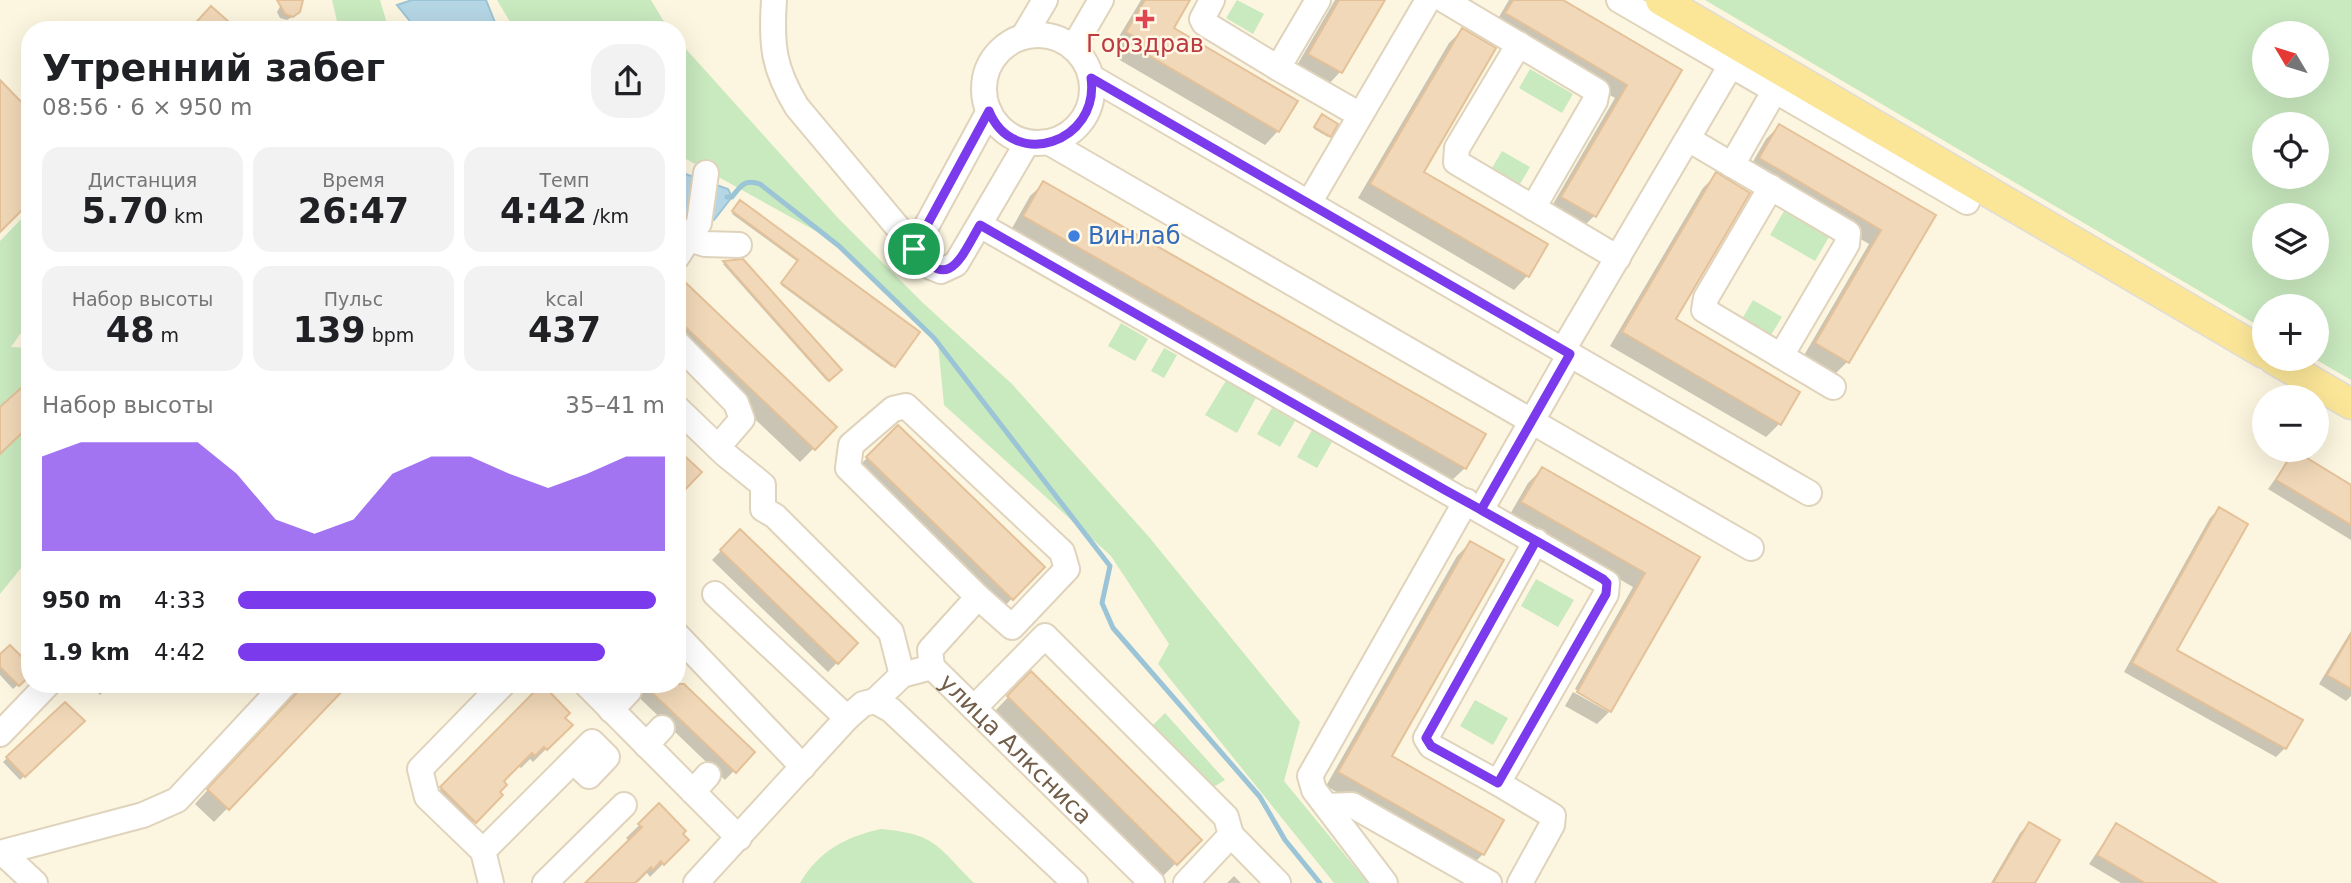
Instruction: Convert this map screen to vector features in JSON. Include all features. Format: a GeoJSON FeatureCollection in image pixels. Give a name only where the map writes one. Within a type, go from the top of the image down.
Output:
{"type":"FeatureCollection","features":[{"type":"Feature","properties":{"kind":"main road"},"geometry":{"type":"LineString","coordinates":[[1661,0],[2252,346]]}},
{"type":"Feature","properties":{"kind":"main road"},"geometry":{"type":"LineString","coordinates":[[2295,371],[2351,404]]}},
{"type":"Feature","properties":{"kind":"street"},"geometry":{"type":"LineString","coordinates":[[774,0],[774,60],[784,85],[797,107],[931,267],[940,271],[948,270],[957,264],[980,225],[1038,143],[1065,137],[1085,117],[1091,104],[1091,78],[1086,63],[1073,48],[1053,37],[1023,37],[1012,42],[992,62],[984,89],[989,111],[999,128],[1038,143],[1532,421],[1751,548]]}},
{"type":"Feature","properties":{"kind":"street"},"geometry":{"type":"LineString","coordinates":[[1023,37],[1045,0]]}},
{"type":"Feature","properties":{"kind":"street"},"geometry":{"type":"LineString","coordinates":[[1073,48],[1101,0]]}},
{"type":"Feature","properties":{"kind":"street"},"geometry":{"type":"LineString","coordinates":[[1212,0],[1202,19],[1204,23],[1360,116]]}},
{"type":"Feature","properties":{"kind":"street"},"geometry":{"type":"LineString","coordinates":[[1278,68],[1318,0]]}},
{"type":"Feature","properties":{"kind":"street"},"geometry":{"type":"LineString","coordinates":[[1309,203],[1428,0]]}},
{"type":"Feature","properties":{"kind":"street"},"geometry":{"type":"LineString","coordinates":[[1444,0],[1593,87],[1598,96],[1533,208]]}},
{"type":"Feature","properties":{"kind":"street"},"geometry":{"type":"LineString","coordinates":[[1619,0],[1967,202]]}},
{"type":"Feature","properties":{"kind":"street"},"geometry":{"type":"LineString","coordinates":[[1519,44],[1454,156],[1461,166],[1618,258]]}},
{"type":"Feature","properties":{"kind":"street"},"geometry":{"type":"LineString","coordinates":[[1385,883],[1310,783],[1314,767],[1474,506],[1532,421],[1618,258],[1731,65]]}},
{"type":"Feature","properties":{"kind":"street"},"geometry":{"type":"LineString","coordinates":[[1091,78],[1809,493]]}},
{"type":"Feature","properties":{"kind":"street"},"geometry":{"type":"LineString","coordinates":[[1732,165],[1775,90]]}},
{"type":"Feature","properties":{"kind":"street"},"geometry":{"type":"LineString","coordinates":[[914,249],[989,111]]}},
{"type":"Feature","properties":{"kind":"street"},"geometry":{"type":"LineString","coordinates":[[1688,139],[1843,230],[1849,238],[1781,356]]}},
{"type":"Feature","properties":{"kind":"street"},"geometry":{"type":"LineString","coordinates":[[706,173],[688,240],[705,244],[739,244]]}},
{"type":"Feature","properties":{"kind":"street"},"geometry":{"type":"LineString","coordinates":[[1771,187],[1703,305],[1709,314],[1833,387]]}},
{"type":"Feature","properties":{"kind":"street"},"geometry":{"type":"LineString","coordinates":[[980,225],[1603,579],[1608,588],[1498,783]]}},
{"type":"Feature","properties":{"kind":"street"},"geometry":{"type":"LineString","coordinates":[[686,352],[736,404],[742,419],[718,447]]}},
{"type":"Feature","properties":{"kind":"street"},"geometry":{"type":"LineString","coordinates":[[906,406],[1062,552],[1067,569],[1012,627],[978,597],[848,468],[851,445],[893,409],[906,406]]}},
{"type":"Feature","properties":{"kind":"street"},"geometry":{"type":"LineString","coordinates":[[686,417],[763,485],[763,509],[775,516],[891,632],[902,675]]}},
{"type":"Feature","properties":{"kind":"street"},"geometry":{"type":"LineString","coordinates":[[1520,883],[1552,825],[1553,816],[1431,746],[1426,738],[1536,541]]}},
{"type":"Feature","properties":{"kind":"street"},"geometry":{"type":"LineString","coordinates":[[715,594],[847,718]]}},
{"type":"Feature","properties":{"kind":"street"},"geometry":{"type":"LineString","coordinates":[[932,667],[930,650],[978,597]]}},
{"type":"Feature","properties":{"kind":"street"},"geometry":{"type":"LineString","coordinates":[[974,708],[1045,636],[1226,817],[1231,835],[1278,883]]}},
{"type":"Feature","properties":{"kind":"street"},"geometry":{"type":"LineString","coordinates":[[686,644],[803,767]]}},
{"type":"Feature","properties":{"kind":"street","name":"улица Алксниса"},"geometry":{"type":"LineString","coordinates":[[696,883],[847,718],[863,704],[875,701],[902,675],[932,667],[1152,883]]}},
{"type":"Feature","properties":{"kind":"street"},"geometry":{"type":"LineString","coordinates":[[0,734],[39,693]]}},
{"type":"Feature","properties":{"kind":"street"},"geometry":{"type":"LineString","coordinates":[[1,853],[143,816],[177,800],[277,693]]}},
{"type":"Feature","properties":{"kind":"street"},"geometry":{"type":"LineString","coordinates":[[491,883],[482,851],[427,797],[420,769],[494,693]]}},
{"type":"Feature","properties":{"kind":"street"},"geometry":{"type":"LineString","coordinates":[[595,693],[611,710],[654,736],[701,783],[739,838]]}},
{"type":"Feature","properties":{"kind":"street"},"geometry":{"type":"LineString","coordinates":[[611,710],[627,693]]}},
{"type":"Feature","properties":{"kind":"street"},"geometry":{"type":"LineString","coordinates":[[875,701],[891,710],[1075,883]]}},
{"type":"Feature","properties":{"kind":"street"},"geometry":{"type":"LineString","coordinates":[[482,851],[573,761]]}},
{"type":"Feature","properties":{"kind":"street"},"geometry":{"type":"LineString","coordinates":[[545,883],[624,805]]}},
{"type":"Feature","properties":{"kind":"street"},"geometry":{"type":"LineString","coordinates":[[1326,806],[1352,806],[1489,883]]}},
{"type":"Feature","properties":{"kind":"street"},"geometry":{"type":"LineString","coordinates":[[1186,883],[1231,835]]}},
{"type":"Feature","properties":{"kind":"street"},"geometry":{"type":"LineString","coordinates":[[1,853],[35,883]]}},
{"type":"Feature","properties":{"kind":"green space"},"geometry":{"type":"Polygon","coordinates":[[[332,0],[380,0],[386,21],[337,21],[332,0]]]}},
{"type":"Feature","properties":{"kind":"green space"},"geometry":{"type":"Polygon","coordinates":[[[497,0],[651,0],[664,21],[510,21],[497,0]]]}},
{"type":"Feature","properties":{"kind":"green space"},"geometry":{"type":"Polygon","coordinates":[[[1237,0],[1264,14],[1253,34],[1226,18],[1237,0]]]}},
{"type":"Feature","properties":{"kind":"green space"},"geometry":{"type":"Polygon","coordinates":[[[1705,0],[2351,0],[2351,380],[2329,367],[2329,294],[2252,294],[2252,322],[1705,0]]]}},
{"type":"Feature","properties":{"kind":"green space"},"geometry":{"type":"Polygon","coordinates":[[[686,49],[838,218],[923,303],[1012,384],[1149,537],[1300,722],[1284,781],[1368,883],[1334,883],[1158,664],[1169,644],[1111,556],[944,405],[938,343],[841,245],[686,159],[686,49]]]}},
{"type":"Feature","properties":{"kind":"green space"},"geometry":{"type":"Polygon","coordinates":[[[1530,69],[1573,94],[1562,113],[1519,88],[1530,69]]]}},
{"type":"Feature","properties":{"kind":"green space"},"geometry":{"type":"Polygon","coordinates":[[[1502,151],[1530,167],[1520,184],[1492,168],[1502,151]]]}},
{"type":"Feature","properties":{"kind":"green space"},"geometry":{"type":"Polygon","coordinates":[[[1784,211],[1829,237],[1815,261],[1770,235],[1784,211]]]}},
{"type":"Feature","properties":{"kind":"green space"},"geometry":{"type":"Polygon","coordinates":[[[21,219],[21,333],[11,347],[21,348],[21,568],[0,594],[0,241],[21,219]]]}},
{"type":"Feature","properties":{"kind":"green space"},"geometry":{"type":"Polygon","coordinates":[[[1753,300],[1782,317],[1771,335],[1742,319],[1753,300]]]}},
{"type":"Feature","properties":{"kind":"green space"},"geometry":{"type":"Polygon","coordinates":[[[1121,323],[1148,339],[1135,361],[1108,346],[1121,323]]]}},
{"type":"Feature","properties":{"kind":"green space"},"geometry":{"type":"Polygon","coordinates":[[[1164,348],[1177,355],[1164,378],[1151,371],[1164,348]]]}},
{"type":"Feature","properties":{"kind":"green space"},"geometry":{"type":"Polygon","coordinates":[[[1227,379],[1257,396],[1237,433],[1205,415],[1227,379]]]}},
{"type":"Feature","properties":{"kind":"green space"},"geometry":{"type":"Polygon","coordinates":[[[1272,408],[1295,421],[1280,447],[1257,434],[1272,408]]]}},
{"type":"Feature","properties":{"kind":"green space"},"geometry":{"type":"Polygon","coordinates":[[[1312,430],[1332,442],[1317,468],[1297,457],[1312,430]]]}},
{"type":"Feature","properties":{"kind":"green space"},"geometry":{"type":"Polygon","coordinates":[[[1536,579],[1574,600],[1558,627],[1521,606],[1536,579]]]}},
{"type":"Feature","properties":{"kind":"green space"},"geometry":{"type":"Polygon","coordinates":[[[1475,700],[1508,718],[1493,745],[1460,726],[1475,700]]]}},
{"type":"Feature","properties":{"kind":"green space"},"geometry":{"type":"Polygon","coordinates":[[[1165,713],[1225,780],[1212,788],[1151,727],[1165,713]]]}},
{"type":"Feature","properties":{"kind":"green space"},"geometry":{"type":"Polygon","coordinates":[[[881,829],[914,834],[934,844],[974,883],[800,883],[816,862],[834,847],[856,836],[881,829]]]}},
{"type":"Feature","properties":{"kind":"water"},"geometry":{"type":"Polygon","coordinates":[[[412,0],[486,0],[494,21],[410,21],[397,5],[412,0]]]}},
{"type":"Feature","properties":{"kind":"water"},"geometry":{"type":"Polygon","coordinates":[[[686,174],[728,189],[732,197],[714,220],[686,214],[686,174]]]}},
{"type":"Feature","properties":{"kind":"building"},"geometry":{"type":"Polygon","coordinates":[[[277,0],[303,0],[300,12],[293,17],[285,14],[277,0]]]}},
{"type":"Feature","properties":{"kind":"building"},"geometry":{"type":"Polygon","coordinates":[[[1145,0],[1190,0],[1174,28],[1298,101],[1279,132],[1131,45],[1135,37],[1126,32],[1145,0]]]}},
{"type":"Feature","properties":{"kind":"building"},"geometry":{"type":"Polygon","coordinates":[[[1339,0],[1385,0],[1342,73],[1308,54],[1339,0]]]}},
{"type":"Feature","properties":{"kind":"building"},"geometry":{"type":"Polygon","coordinates":[[[1513,0],[1563,0],[1682,70],[1596,217],[1561,197],[1627,85],[1505,13],[1513,0]]]}},
{"type":"Feature","properties":{"kind":"building"},"geometry":{"type":"Polygon","coordinates":[[[211,6],[228,21],[197,21],[211,6]]]}},
{"type":"Feature","properties":{"kind":"building"},"geometry":{"type":"Polygon","coordinates":[[[1462,28],[1496,48],[1424,172],[1548,244],[1529,277],[1370,184],[1462,28]]]}},
{"type":"Feature","properties":{"kind":"building"},"geometry":{"type":"Polygon","coordinates":[[[0,80],[21,102],[21,211],[0,232],[0,80]]]}},
{"type":"Feature","properties":{"kind":"building"},"geometry":{"type":"Polygon","coordinates":[[[1322,114],[1338,124],[1331,137],[1314,127],[1322,114]]]}},
{"type":"Feature","properties":{"kind":"building"},"geometry":{"type":"Polygon","coordinates":[[[1779,124],[1936,215],[1849,363],[1815,343],[1881,230],[1759,158],[1779,124]]]}},
{"type":"Feature","properties":{"kind":"building"},"geometry":{"type":"Polygon","coordinates":[[[1716,172],[1750,193],[1676,319],[1800,392],[1781,425],[1622,332],[1716,172]]]}},
{"type":"Feature","properties":{"kind":"building"},"geometry":{"type":"Polygon","coordinates":[[[1043,181],[1486,434],[1466,469],[1023,216],[1043,181]]]}},
{"type":"Feature","properties":{"kind":"building"},"geometry":{"type":"Polygon","coordinates":[[[740,200],[920,332],[895,367],[781,283],[798,260],[732,211],[740,200]]]}},
{"type":"Feature","properties":{"kind":"building"},"geometry":{"type":"Polygon","coordinates":[[[743,259],[842,370],[829,381],[723,261],[743,259]]]}},
{"type":"Feature","properties":{"kind":"building"},"geometry":{"type":"Polygon","coordinates":[[[686,283],[837,427],[815,450],[686,328],[686,283]]]}},
{"type":"Feature","properties":{"kind":"building"},"geometry":{"type":"Polygon","coordinates":[[[21,388],[21,434],[0,454],[0,407],[21,388]]]}},
{"type":"Feature","properties":{"kind":"building"},"geometry":{"type":"Polygon","coordinates":[[[898,425],[1045,567],[1013,600],[866,457],[898,425]]]}},
{"type":"Feature","properties":{"kind":"building"},"geometry":{"type":"Polygon","coordinates":[[[686,457],[702,472],[686,489],[686,457]]]}},
{"type":"Feature","properties":{"kind":"building"},"geometry":{"type":"Polygon","coordinates":[[[2287,462],[2314,462],[2351,485],[2351,525],[2276,480],[2287,462]]]}},
{"type":"Feature","properties":{"kind":"building"},"geometry":{"type":"Polygon","coordinates":[[[1542,467],[1700,557],[1611,712],[1577,692],[1645,573],[1521,502],[1542,467]]]}},
{"type":"Feature","properties":{"kind":"building"},"geometry":{"type":"Polygon","coordinates":[[[2219,507],[2248,524],[2177,650],[2303,720],[2286,749],[2132,663],[2219,507]]]}},
{"type":"Feature","properties":{"kind":"building"},"geometry":{"type":"Polygon","coordinates":[[[740,529],[858,643],[838,664],[720,550],[740,529]]]}},
{"type":"Feature","properties":{"kind":"building"},"geometry":{"type":"Polygon","coordinates":[[[1470,541],[1504,560],[1392,756],[1504,820],[1484,855],[1338,772],[1470,541]]]}},
{"type":"Feature","properties":{"kind":"building"},"geometry":{"type":"Polygon","coordinates":[[[2351,634],[2351,689],[2327,675],[2351,634]]]}},
{"type":"Feature","properties":{"kind":"building"},"geometry":{"type":"Polygon","coordinates":[[[10,645],[21,656],[19,686],[0,667],[0,654],[10,645]]]}},
{"type":"Feature","properties":{"kind":"building"},"geometry":{"type":"Polygon","coordinates":[[[1031,671],[1202,840],[1177,865],[1007,696],[1031,671]]]}},
{"type":"Feature","properties":{"kind":"building"},"geometry":{"type":"Polygon","coordinates":[[[686,686],[755,752],[736,773],[652,693],[686,693],[686,686]]]}},
{"type":"Feature","properties":{"kind":"building"},"geometry":{"type":"Polygon","coordinates":[[[340,693],[229,810],[207,789],[296,694],[340,693]]]}},
{"type":"Feature","properties":{"kind":"building"},"geometry":{"type":"Polygon","coordinates":[[[533,693],[551,693],[570,713],[565,718],[573,725],[547,750],[544,747],[535,756],[532,753],[504,781],[507,785],[500,792],[503,795],[476,823],[440,787],[533,693]]]}},
{"type":"Feature","properties":{"kind":"building"},"geometry":{"type":"Polygon","coordinates":[[[65,702],[85,721],[25,777],[6,757],[65,702]]]}},
{"type":"Feature","properties":{"kind":"building"},"geometry":{"type":"Polygon","coordinates":[[[659,803],[686,831],[683,834],[689,840],[664,865],[661,861],[653,870],[651,867],[635,883],[585,883],[642,827],[638,824],[659,803]]]}},
{"type":"Feature","properties":{"kind":"building"},"geometry":{"type":"Polygon","coordinates":[[[2029,822],[2060,840],[2035,883],[1993,883],[2029,822]]]}},
{"type":"Feature","properties":{"kind":"building"},"geometry":{"type":"Polygon","coordinates":[[[2116,823],[2217,883],[2145,883],[2097,855],[2116,823]]]}},
{"type":"Feature","properties":{"kind":"waterway"},"geometry":{"type":"LineString","coordinates":[[727,197],[732,197],[747,183],[760,184],[839,246],[934,338],[1110,566],[1102,603],[1113,628],[1260,797],[1285,840],[1320,883]]}},
{"type":"Feature","properties":{"kind":"place","name":"Горздрав"},"geometry":{"type":"Point","coordinates":[1145,19]}},
{"type":"Feature","properties":{"kind":"place","name":"Винлаб"},"geometry":{"type":"Point","coordinates":[1074,236]}},
{"type":"Feature","properties":{"kind":"route"},"geometry":{"type":"LineString","coordinates":[[914,249],[931,267],[940,271],[948,270],[957,264],[980,225],[1445,490],[1466,501],[1481,510],[1536,541],[1603,579],[1607,583],[1606,594],[1498,783],[1431,746],[1426,738],[1536,541],[1498,520],[1481,510],[1570,354],[1091,78],[1091,104],[1085,117],[1077,128],[1052,142],[1024,142],[1011,136],[999,128],[989,111],[914,249]]}}]}
